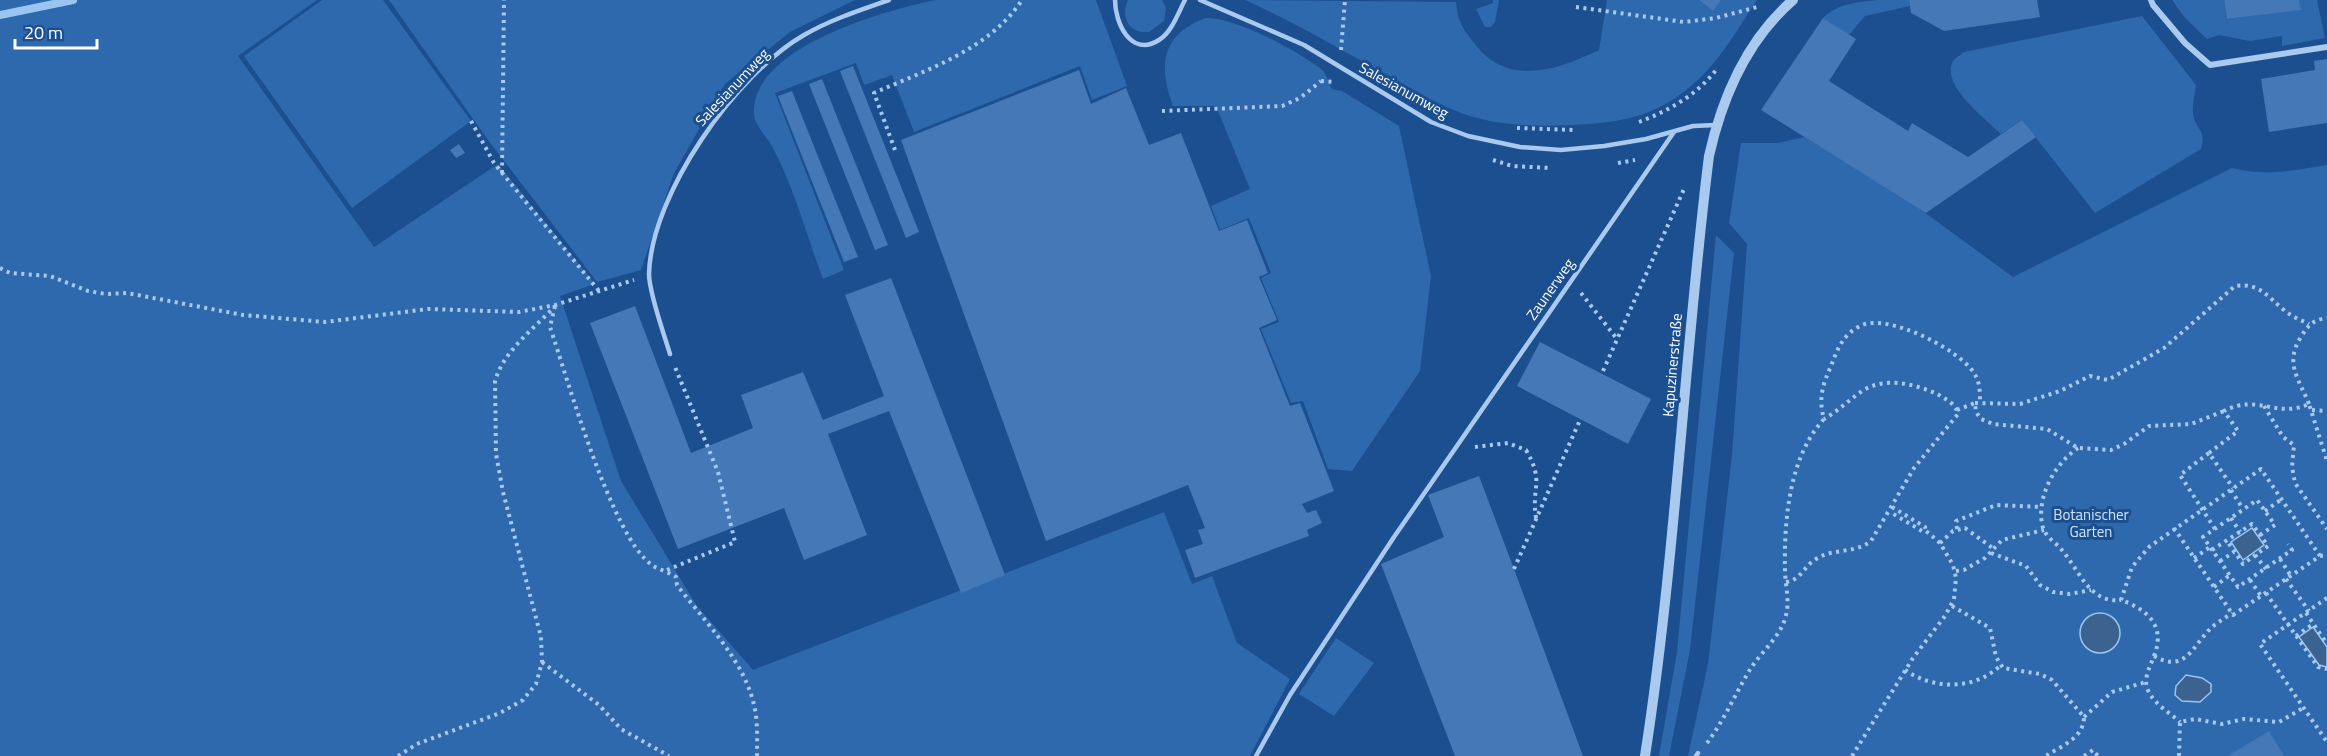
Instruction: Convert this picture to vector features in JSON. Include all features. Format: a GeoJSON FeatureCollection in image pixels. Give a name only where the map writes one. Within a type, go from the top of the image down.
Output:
{"type":"FeatureCollection","features":[{"type":"Feature","properties":{"kind":"street","name":"Kapuzinerstraße"},"geometry":{"type":"LineString","coordinates":[[1645,756],[1662,647],[1709,156],[1726,96],[1742,65],[1771,22],[1793,0]]}},
{"type":"Feature","properties":{"kind":"street"},"geometry":{"type":"LineString","coordinates":[[2151,0],[2186,43],[2210,65],[2327,48]]}},
{"type":"Feature","properties":{"kind":"lane","name":"Salesianumweg"},"geometry":{"type":"LineString","coordinates":[[670,354],[649,276],[655,242],[678,182],[703,135],[736,95],[770,60],[803,35],[843,16],[889,0]]}},
{"type":"Feature","properties":{"kind":"lane"},"geometry":{"type":"LineString","coordinates":[[1115,0],[1121,30],[1136,43],[1149,44],[1167,32],[1185,0]]}},
{"type":"Feature","properties":{"kind":"lane","name":"Salesianumweg"},"geometry":{"type":"LineString","coordinates":[[1200,0],[1263,25],[1335,64],[1431,122],[1468,136],[1520,147],[1561,150],[1594,147],[1702,125],[1716,125]]}},
{"type":"Feature","properties":{"kind":"lane","name":"Zaunerweg"},"geometry":{"type":"LineString","coordinates":[[1256,756],[1290,695],[1447,461],[1674,132]]}},
{"type":"Feature","properties":{"kind":"path"},"geometry":{"type":"LineString","coordinates":[[502,173],[504,0]]}},
{"type":"Feature","properties":{"kind":"path"},"geometry":{"type":"LineString","coordinates":[[896,150],[874,93],[978,44],[1001,25],[1022,0]]}},
{"type":"Feature","properties":{"kind":"path"},"geometry":{"type":"LineString","coordinates":[[1162,111],[1282,106],[1307,93],[1335,64],[1341,49],[1345,0]]}},
{"type":"Feature","properties":{"kind":"path"},"geometry":{"type":"LineString","coordinates":[[1752,15],[1763,0]]}},
{"type":"Feature","properties":{"kind":"path"},"geometry":{"type":"LineString","coordinates":[[1576,7],[1684,22],[1716,18],[1757,7]]}},
{"type":"Feature","properties":{"kind":"path"},"geometry":{"type":"LineString","coordinates":[[1636,123],[1673,107],[1696,91],[1717,68]]}},
{"type":"Feature","properties":{"kind":"path"},"geometry":{"type":"LineString","coordinates":[[471,121],[502,173],[599,291]]}},
{"type":"Feature","properties":{"kind":"path"},"geometry":{"type":"LineString","coordinates":[[1516,128],[1585,129]]}},
{"type":"Feature","properties":{"kind":"path"},"geometry":{"type":"LineString","coordinates":[[1603,371],[1686,186]]}},
{"type":"Feature","properties":{"kind":"path"},"geometry":{"type":"LineString","coordinates":[[0,268],[10,273],[50,276],[97,293],[127,293],[243,315],[325,322],[428,309],[519,312],[555,305],[649,276]]}},
{"type":"Feature","properties":{"kind":"path"},"geometry":{"type":"LineString","coordinates":[[1571,281],[1617,339]]}},
{"type":"Feature","properties":{"kind":"path"},"geometry":{"type":"LineString","coordinates":[[1957,410],[1977,403],[2020,404],[2060,391],[2090,376],[2108,380],[2164,348],[2235,286],[2244,284],[2259,288],[2287,312],[2309,324]]}},
{"type":"Feature","properties":{"kind":"path"},"geometry":{"type":"LineString","coordinates":[[555,305],[550,327],[596,464],[629,537],[652,565],[676,577],[677,585],[730,654],[754,705],[757,756]]}},
{"type":"Feature","properties":{"kind":"path"},"geometry":{"type":"LineString","coordinates":[[398,756],[417,744],[500,712],[523,700],[536,684],[542,662],[541,637],[502,492],[495,454],[495,381],[508,354],[555,305]]}},
{"type":"Feature","properties":{"kind":"path"},"geometry":{"type":"LineString","coordinates":[[2327,318],[2309,324],[2293,351],[2292,359],[2294,372],[2312,410],[2327,461]]}},
{"type":"Feature","properties":{"kind":"path"},"geometry":{"type":"LineString","coordinates":[[1824,419],[1821,392],[1838,348],[1853,330],[1872,322],[1893,324],[1906,329],[1971,368],[1979,383],[1976,412],[1986,422],[2047,429],[2078,448],[2112,450],[2149,426],[2191,424],[2246,403],[2295,410],[2309,404]]}},
{"type":"Feature","properties":{"kind":"path"},"geometry":{"type":"LineString","coordinates":[[666,570],[735,542],[718,472],[670,354]]}},
{"type":"Feature","properties":{"kind":"path"},"geometry":{"type":"LineString","coordinates":[[1697,754],[1719,725],[1761,653],[1782,627],[1787,608],[1785,538],[1795,480],[1809,438],[1824,419],[1862,392],[1888,383],[1926,389],[1947,400],[1957,410]]}},
{"type":"Feature","properties":{"kind":"path"},"geometry":{"type":"LineString","coordinates":[[2264,406],[2283,438],[2294,445],[2292,467],[2295,483],[2327,529]]}},
{"type":"Feature","properties":{"kind":"path"},"geometry":{"type":"LineString","coordinates":[[1786,582],[1797,578],[1816,558],[1866,545],[1890,512],[1914,468],[1941,432],[1954,421],[1957,410]]}},
{"type":"Feature","properties":{"kind":"path"},"geometry":{"type":"LineString","coordinates":[[2312,410],[2327,411]]}},
{"type":"Feature","properties":{"kind":"path"},"geometry":{"type":"LineString","coordinates":[[2215,529],[2180,475],[2238,431],[2224,411]]}},
{"type":"Feature","properties":{"kind":"path"},"geometry":{"type":"LineString","coordinates":[[1514,569],[1580,420]]}},
{"type":"Feature","properties":{"kind":"path"},"geometry":{"type":"LineString","coordinates":[[1454,451],[1498,443],[1519,446],[1526,450],[1538,477],[1533,500],[1536,518]]}},
{"type":"Feature","properties":{"kind":"path"},"geometry":{"type":"LineString","coordinates":[[2078,448],[2059,466],[2046,488],[2042,507],[2044,530],[2062,550],[2091,590],[2106,599],[2121,600],[2142,610],[2152,620],[2159,638],[2146,682],[2154,700],[2180,722]]}},
{"type":"Feature","properties":{"kind":"path"},"geometry":{"type":"LineString","coordinates":[[2209,453],[2243,509]]}},
{"type":"Feature","properties":{"kind":"path"},"geometry":{"type":"LineString","coordinates":[[2121,600],[2135,562],[2149,547],[2261,469],[2320,556]]}},
{"type":"Feature","properties":{"kind":"path"},"geometry":{"type":"LineString","coordinates":[[2265,511],[2282,499]]}},
{"type":"Feature","properties":{"kind":"path"},"geometry":{"type":"LineString","coordinates":[[2260,535],[2275,525],[2257,500],[2203,537],[2238,587],[2292,550],[2288,544]]}},
{"type":"Feature","properties":{"kind":"path"},"geometry":{"type":"LineString","coordinates":[[1957,529],[1956,521],[1975,515],[1988,506],[2042,507]]}},
{"type":"Feature","properties":{"kind":"path"},"geometry":{"type":"LineString","coordinates":[[1852,756],[1905,670],[1952,606],[1956,571],[1940,543],[1926,531],[1925,527],[1892,507]]}},
{"type":"Feature","properties":{"kind":"path"},"geometry":{"type":"LineString","coordinates":[[1890,512],[1922,531],[1926,531]]}},
{"type":"Feature","properties":{"kind":"path"},"geometry":{"type":"LineString","coordinates":[[2231,518],[2240,532]]}},
{"type":"Feature","properties":{"kind":"path"},"geometry":{"type":"LineString","coordinates":[[2194,558],[2227,542],[2252,524],[2268,546],[2243,564],[2227,542]]}},
{"type":"Feature","properties":{"kind":"path"},"geometry":{"type":"LineString","coordinates":[[2174,528],[2232,613]]}},
{"type":"Feature","properties":{"kind":"path"},"geometry":{"type":"LineString","coordinates":[[1940,543],[1957,529],[1972,531],[1993,551],[2026,566],[2040,585],[2053,592],[2070,594],[2091,590]]}},
{"type":"Feature","properties":{"kind":"path"},"geometry":{"type":"LineString","coordinates":[[1956,571],[1972,566],[2007,538],[2044,530]]}},
{"type":"Feature","properties":{"kind":"path"},"geometry":{"type":"LineString","coordinates":[[2220,561],[2234,552]]}},
{"type":"Feature","properties":{"kind":"path"},"geometry":{"type":"LineString","coordinates":[[2255,555],[2266,569]]}},
{"type":"Feature","properties":{"kind":"path"},"geometry":{"type":"LineString","coordinates":[[2154,656],[2168,662],[2181,660],[2213,626],[2320,556],[2327,555]]}},
{"type":"Feature","properties":{"kind":"path"},"geometry":{"type":"LineString","coordinates":[[2280,559],[2313,624],[2327,644]]}},
{"type":"Feature","properties":{"kind":"path"},"geometry":{"type":"LineString","coordinates":[[2214,587],[2230,576]]}},
{"type":"Feature","properties":{"kind":"path"},"geometry":{"type":"LineString","coordinates":[[2250,580],[2261,596]]}},
{"type":"Feature","properties":{"kind":"path"},"geometry":{"type":"LineString","coordinates":[[2266,592],[2318,667],[2327,669]]}},
{"type":"Feature","properties":{"kind":"path"},"geometry":{"type":"LineString","coordinates":[[2327,598],[2260,644],[2327,742]]}},
{"type":"Feature","properties":{"kind":"path"},"geometry":{"type":"LineString","coordinates":[[1952,606],[1990,628],[2000,666],[2006,670],[2040,674],[2052,680],[2084,717]]}},
{"type":"Feature","properties":{"kind":"path"},"geometry":{"type":"LineString","coordinates":[[2296,636],[2313,624]]}},
{"type":"Feature","properties":{"kind":"path"},"geometry":{"type":"LineString","coordinates":[[542,662],[599,705],[621,729],[669,756]]}},
{"type":"Feature","properties":{"kind":"path"},"geometry":{"type":"LineString","coordinates":[[1905,670],[1929,682],[1960,684],[1979,681],[2000,666]]}},
{"type":"Feature","properties":{"kind":"path"},"geometry":{"type":"LineString","coordinates":[[2046,756],[2078,735],[2084,717],[2112,692],[2146,682]]}},
{"type":"Feature","properties":{"kind":"path"},"geometry":{"type":"LineString","coordinates":[[2180,722],[2195,719],[2222,724],[2244,718],[2279,722],[2303,708]]}},
{"type":"Feature","properties":{"kind":"path"},"geometry":{"type":"LineString","coordinates":[[2179,756],[2180,722]]}},
{"type":"Feature","properties":{"kind":"path"},"geometry":{"type":"LineString","coordinates":[[2084,756],[2093,750],[2098,756]]}},
{"type":"Feature","properties":{"kind":"green space"},"geometry":{"type":"Polygon","coordinates":[[[0,0],[317,0],[238,56],[374,247],[498,164],[595,284],[560,296],[621,481],[697,606],[753,670],[1164,512],[1192,584],[1212,576],[1237,643],[1290,679],[1250,756],[0,756],[0,0]]]}},
{"type":"Feature","properties":{"kind":"green space"},"geometry":{"type":"Polygon","coordinates":[[[322,0],[383,0],[471,121],[352,208],[244,56],[322,0]]]}},
{"type":"Feature","properties":{"kind":"green space"},"geometry":{"type":"Polygon","coordinates":[[[389,0],[855,0],[790,32],[725,84],[674,173],[641,270],[597,282],[488,140],[389,0]]]}},
{"type":"Feature","properties":{"kind":"green space"},"geometry":{"type":"Polygon","coordinates":[[[936,0],[1096,0],[1127,86],[1092,100],[1080,66],[914,132],[892,75],[864,85],[856,63],[775,93],[844,270],[823,279],[788,181],[772,146],[755,119],[758,91],[773,70],[796,52],[824,36],[885,13],[936,0]]]}},
{"type":"Feature","properties":{"kind":"green space"},"geometry":{"type":"Polygon","coordinates":[[[1128,0],[1162,0],[1166,8],[1164,21],[1149,32],[1136,30],[1131,27],[1126,18],[1128,0]]]}},
{"type":"Feature","properties":{"kind":"green space"},"geometry":{"type":"Polygon","coordinates":[[[1245,0],[1456,2],[1459,20],[1474,43],[1487,57],[1502,66],[1534,71],[1567,64],[1599,50],[1607,0],[1699,0],[1713,10],[1721,0],[1757,0],[1727,46],[1710,67],[1679,96],[1655,110],[1630,118],[1602,123],[1543,126],[1484,120],[1449,108],[1245,0]]]}},
{"type":"Feature","properties":{"kind":"green space"},"geometry":{"type":"Polygon","coordinates":[[[1493,0],[1499,0],[1495,22],[1491,27],[1485,27],[1476,9],[1493,3],[1493,0]]]}},
{"type":"Feature","properties":{"kind":"green space"},"geometry":{"type":"Polygon","coordinates":[[[1879,0],[1909,0],[1910,6],[1865,16],[1849,35],[1823,18],[1842,6],[1879,0]]]}},
{"type":"Feature","properties":{"kind":"green space"},"geometry":{"type":"Polygon","coordinates":[[[2172,0],[2224,0],[2227,19],[2300,9],[2299,0],[2317,0],[2325,38],[2282,46],[2282,36],[2250,41],[2219,35],[2207,39],[2185,18],[2172,0]]]}},
{"type":"Feature","properties":{"kind":"green space"},"geometry":{"type":"Polygon","coordinates":[[[2142,16],[2196,85],[2193,114],[2203,137],[2201,149],[2095,213],[2022,120],[2001,134],[1966,101],[1953,80],[1951,70],[1953,61],[1964,52],[2142,16]]]}},
{"type":"Feature","properties":{"kind":"green space"},"geometry":{"type":"Polygon","coordinates":[[[1205,18],[1232,23],[1281,44],[1323,70],[1332,89],[1342,91],[1399,126],[1431,276],[1420,371],[1352,471],[1328,469],[1303,401],[1291,403],[1261,329],[1279,322],[1261,278],[1271,273],[1249,218],[1220,230],[1211,206],[1250,189],[1216,106],[1173,106],[1168,91],[1165,65],[1172,43],[1179,33],[1205,18]]]}},
{"type":"Feature","properties":{"kind":"green space","name":"Botanischer Garten"},"geometry":{"type":"Polygon","coordinates":[[[1804,137],[1909,201],[2013,277],[2232,168],[2268,172],[2292,171],[2327,165],[2327,756],[1688,756],[1708,664],[1732,455],[1747,244],[1729,223],[1741,143],[1778,143],[1804,137]]]}},
{"type":"Feature","properties":{"kind":"green space"},"geometry":{"type":"Polygon","coordinates":[[[1716,235],[1734,253],[1690,650],[1669,756],[1659,756],[1677,652],[1716,235]]]}},
{"type":"Feature","properties":{"kind":"green space"},"geometry":{"type":"Polygon","coordinates":[[[1336,638],[1374,663],[1334,716],[1299,694],[1336,638]]]}},
{"type":"Feature","properties":{"kind":"shaded area"},"geometry":{"type":"Polygon","coordinates":[[[2252,528],[2264,545],[2243,560],[2231,542],[2252,528]]]}},
{"type":"Feature","properties":{"kind":"shaded area"},"geometry":{"type":"Polygon","coordinates":[[[2100,613],[2108,614],[2114,619],[2119,625],[2119,641],[2114,647],[2108,652],[2100,653],[2092,652],[2086,647],[2081,641],[2080,633],[2081,625],[2086,619],[2092,614],[2100,613]]]}},
{"type":"Feature","properties":{"kind":"shaded area"},"geometry":{"type":"Polygon","coordinates":[[[2313,627],[2327,647],[2327,667],[2319,665],[2299,637],[2313,627]]]}},
{"type":"Feature","properties":{"kind":"shaded area"},"geometry":{"type":"Polygon","coordinates":[[[2186,675],[2202,678],[2211,684],[2211,692],[2200,702],[2182,701],[2175,695],[2176,686],[2186,675]]]}},
{"type":"Feature","properties":{"kind":"building"},"geometry":{"type":"Polygon","coordinates":[[[1699,0],[1721,0],[1713,11],[1699,0]]]}},
{"type":"Feature","properties":{"kind":"building"},"geometry":{"type":"Polygon","coordinates":[[[1909,0],[2037,0],[2040,17],[1944,31],[1911,13],[1909,0]]]}},
{"type":"Feature","properties":{"kind":"building"},"geometry":{"type":"Polygon","coordinates":[[[2224,0],[2299,0],[2301,10],[2227,19],[2224,0]]]}},
{"type":"Feature","properties":{"kind":"building"},"geometry":{"type":"Polygon","coordinates":[[[1823,18],[1856,39],[1829,81],[1908,131],[1912,123],[1968,157],[2022,120],[2036,137],[1926,213],[1761,110],[1823,18]]]}},
{"type":"Feature","properties":{"kind":"building"},"geometry":{"type":"Polygon","coordinates":[[[2327,59],[2327,123],[2269,132],[2261,79],[2315,70],[2314,61],[2327,59]]]}},
{"type":"Feature","properties":{"kind":"building"},"geometry":{"type":"Polygon","coordinates":[[[853,66],[919,232],[906,238],[840,71],[853,66]]]}},
{"type":"Feature","properties":{"kind":"building"},"geometry":{"type":"Polygon","coordinates":[[[1079,70],[1091,104],[1126,88],[1149,145],[1181,133],[1219,231],[1247,220],[1268,273],[1259,277],[1277,320],[1259,328],[1290,406],[1300,403],[1334,491],[1302,504],[1307,513],[1316,510],[1322,523],[1307,530],[1309,536],[1195,578],[1185,550],[1203,544],[1198,530],[1205,528],[1188,485],[1046,541],[901,140],[1079,70]]]}},
{"type":"Feature","properties":{"kind":"building"},"geometry":{"type":"Polygon","coordinates":[[[822,79],[888,245],[875,250],[809,84],[822,79]]]}},
{"type":"Feature","properties":{"kind":"building"},"geometry":{"type":"Polygon","coordinates":[[[792,91],[858,257],[844,262],[778,96],[792,91]]]}},
{"type":"Feature","properties":{"kind":"building"},"geometry":{"type":"Polygon","coordinates":[[[459,144],[465,153],[456,158],[450,150],[459,144]]]}},
{"type":"Feature","properties":{"kind":"building"},"geometry":{"type":"Polygon","coordinates":[[[891,278],[1005,575],[961,593],[889,411],[828,434],[867,535],[804,560],[784,508],[678,549],[590,323],[635,306],[691,453],[753,428],[741,395],[803,372],[823,420],[884,396],[845,295],[891,278]]]}},
{"type":"Feature","properties":{"kind":"building"},"geometry":{"type":"Polygon","coordinates":[[[1540,342],[1651,399],[1628,444],[1517,386],[1540,342]]]}},
{"type":"Feature","properties":{"kind":"building"},"geometry":{"type":"Polygon","coordinates":[[[1479,476],[1583,756],[1455,756],[1381,564],[1444,537],[1428,495],[1479,476]]]}},
{"type":"Feature","properties":{"kind":"building"},"geometry":{"type":"Polygon","coordinates":[[[2269,731],[2284,756],[2228,756],[2269,731]]]}},
{"type":"Feature","properties":{"kind":"waterway"},"geometry":{"type":"LineString","coordinates":[[0,15],[73,0]]}}]}
